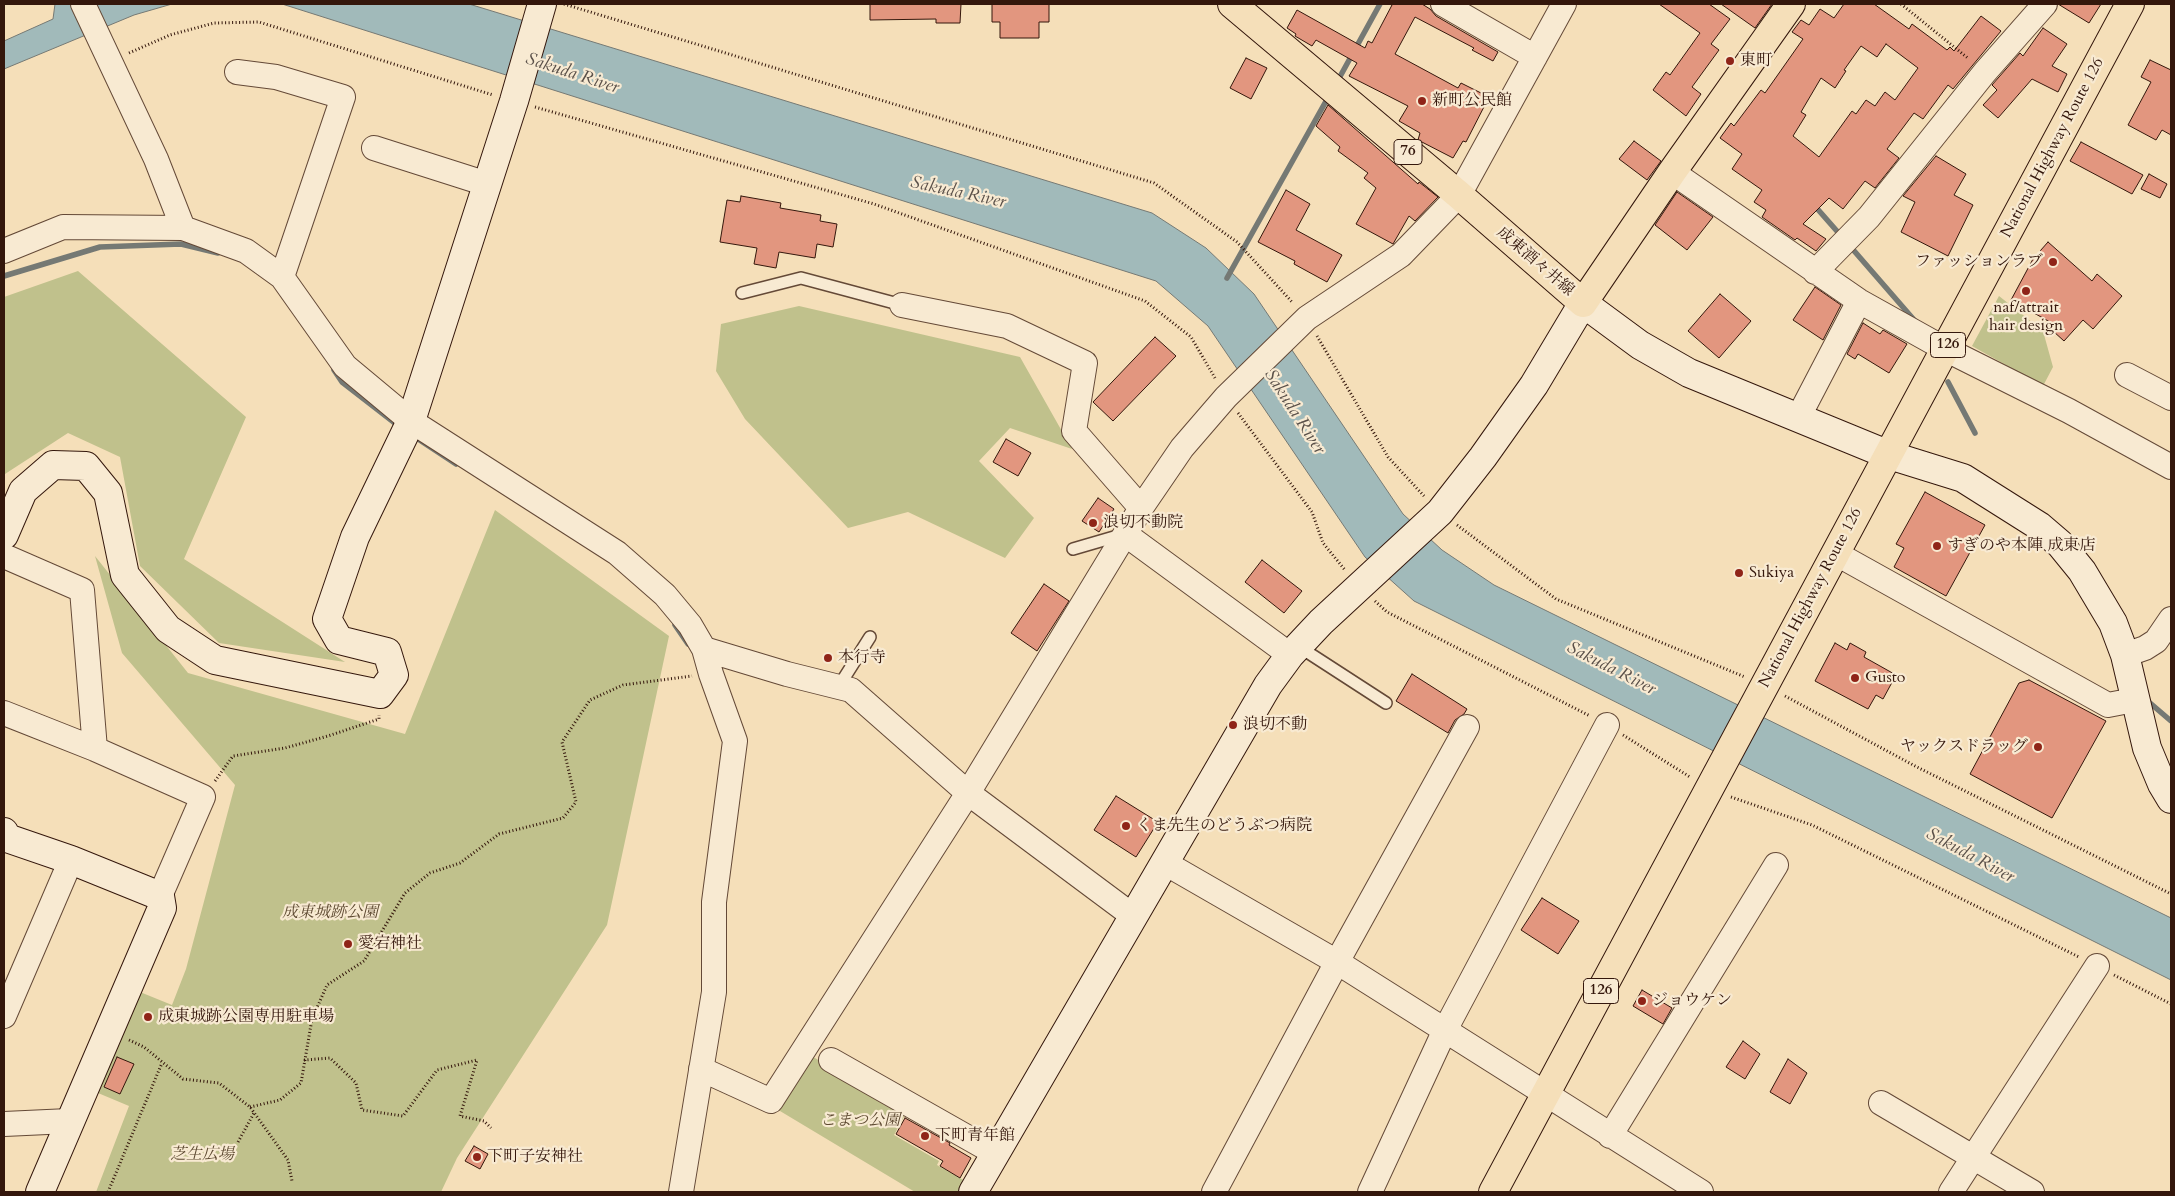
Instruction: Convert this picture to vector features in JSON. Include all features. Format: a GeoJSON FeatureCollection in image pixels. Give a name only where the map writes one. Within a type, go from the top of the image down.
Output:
{"type":"FeatureCollection","features":[{"type":"Feature","properties":{"kind":"main road","name":"成東酒々井線"},"geometry":{"type":"LineString","coordinates":[[1232,4],[1459,195],[1583,303],[1672,172],[1791,4]]}},
{"type":"Feature","properties":{"kind":"main road","name":"National Highway Route 126"},"geometry":{"type":"LineString","coordinates":[[1493,1192],[2130,4]]}},
{"type":"Feature","properties":{"kind":"street"},"geometry":{"type":"LineString","coordinates":[[83,4],[156,159],[184,228]]}},
{"type":"Feature","properties":{"kind":"street"},"geometry":{"type":"LineString","coordinates":[[4,535],[22,491],[53,465],[86,466],[108,493],[126,575],[168,629],[215,660],[380,694],[394,675],[388,652],[340,640],[327,619],[355,537],[408,428],[514,101],[542,4]]}},
{"type":"Feature","properties":{"kind":"street"},"geometry":{"type":"LineString","coordinates":[[1443,4],[1535,57]]}},
{"type":"Feature","properties":{"kind":"street"},"geometry":{"type":"LineString","coordinates":[[701,1069],[771,1101],[968,793],[1141,508],[1182,448],[1226,397],[1307,318],[1400,255],[1459,195],[1564,4]]}},
{"type":"Feature","properties":{"kind":"street"},"geometry":{"type":"LineString","coordinates":[[1816,272],[1869,217],[1985,72],[2046,4]]}},
{"type":"Feature","properties":{"kind":"street"},"geometry":{"type":"LineString","coordinates":[[237,72],[276,77],[343,97],[282,277]]}},
{"type":"Feature","properties":{"kind":"street"},"geometry":{"type":"LineString","coordinates":[[374,148],[487,184]]}},
{"type":"Feature","properties":{"kind":"street"},"geometry":{"type":"LineString","coordinates":[[1672,172],[1859,301],[1945,349],[2069,411],[2171,467]]}},
{"type":"Feature","properties":{"kind":"street"},"geometry":{"type":"LineString","coordinates":[[4,251],[63,226],[184,228],[246,251],[282,277],[345,366],[408,428],[617,553],[665,595],[690,624],[704,649],[710,674],[735,741],[714,902],[714,992],[681,1192]]}},
{"type":"Feature","properties":{"kind":"street"},"geometry":{"type":"LineString","coordinates":[[1798,418],[1859,301]]}},
{"type":"Feature","properties":{"kind":"street"},"geometry":{"type":"LineString","coordinates":[[973,1192],[1268,685],[1294,651],[1358,586],[1440,512],[1483,458],[1534,385],[1583,303],[1640,345],[1689,372],[1889,455],[1963,478],[2039,526],[2060,544],[2082,571],[2113,624],[2124,655],[2147,748],[2162,784],[2171,799]]}},
{"type":"Feature","properties":{"kind":"street"},"geometry":{"type":"LineString","coordinates":[[902,305],[1007,326],[1085,363],[1074,432],[1141,508]]}},
{"type":"Feature","properties":{"kind":"street"},"geometry":{"type":"LineString","coordinates":[[2127,375],[2171,398]]}},
{"type":"Feature","properties":{"kind":"street"},"geometry":{"type":"LineString","coordinates":[[1125,534],[1294,651]]}},
{"type":"Feature","properties":{"kind":"street"},"geometry":{"type":"LineString","coordinates":[[1835,553],[2108,705],[2134,700]]}},
{"type":"Feature","properties":{"kind":"street"},"geometry":{"type":"LineString","coordinates":[[4,556],[82,590],[96,749]]}},
{"type":"Feature","properties":{"kind":"street"},"geometry":{"type":"LineString","coordinates":[[2124,655],[2145,648],[2156,641],[2171,619]]}},
{"type":"Feature","properties":{"kind":"street"},"geometry":{"type":"LineString","coordinates":[[704,649],[787,674],[852,690],[968,793],[1133,916]]}},
{"type":"Feature","properties":{"kind":"street"},"geometry":{"type":"LineString","coordinates":[[4,714],[96,749],[203,797],[160,896],[162,908],[111,1031],[69,1122],[40,1192]]}},
{"type":"Feature","properties":{"kind":"street"},"geometry":{"type":"LineString","coordinates":[[1370,1192],[1444,1032],[1607,725]]}},
{"type":"Feature","properties":{"kind":"street"},"geometry":{"type":"LineString","coordinates":[[1214,1192],[1337,962],[1467,726]]}},
{"type":"Feature","properties":{"kind":"street"},"geometry":{"type":"LineString","coordinates":[[4,832],[4,837],[71,860],[160,896]]}},
{"type":"Feature","properties":{"kind":"street"},"geometry":{"type":"LineString","coordinates":[[4,1016],[71,860]]}},
{"type":"Feature","properties":{"kind":"street"},"geometry":{"type":"LineString","coordinates":[[1165,863],[1337,962],[1444,1032],[1545,1093],[1701,1192]]}},
{"type":"Feature","properties":{"kind":"street"},"geometry":{"type":"LineString","coordinates":[[1610,1136],[1776,866]]}},
{"type":"Feature","properties":{"kind":"street"},"geometry":{"type":"LineString","coordinates":[[1951,1192],[2097,966]]}},
{"type":"Feature","properties":{"kind":"street"},"geometry":{"type":"LineString","coordinates":[[831,1060],[995,1153]]}},
{"type":"Feature","properties":{"kind":"street"},"geometry":{"type":"LineString","coordinates":[[1881,1104],[2032,1192]]}},
{"type":"Feature","properties":{"kind":"street"},"geometry":{"type":"LineString","coordinates":[[4,1124],[69,1122]]}},
{"type":"Feature","properties":{"kind":"lane"},"geometry":{"type":"LineString","coordinates":[[742,293],[801,278],[902,305]]}},
{"type":"Feature","properties":{"kind":"lane"},"geometry":{"type":"LineString","coordinates":[[1073,549],[1125,534]]}},
{"type":"Feature","properties":{"kind":"lane"},"geometry":{"type":"LineString","coordinates":[[839,686],[870,637]]}},
{"type":"Feature","properties":{"kind":"lane"},"geometry":{"type":"LineString","coordinates":[[1294,651],[1386,703]]}},
{"type":"Feature","properties":{"kind":"path"},"geometry":{"type":"LineString","coordinates":[[564,4],[1154,183],[1237,242],[1307,318],[1388,457],[1440,512],[1556,599],[1764,684],[1914,766],[2171,894]]}},
{"type":"Feature","properties":{"kind":"path"},"geometry":{"type":"LineString","coordinates":[[1901,4],[1985,72]]}},
{"type":"Feature","properties":{"kind":"path"},"geometry":{"type":"LineString","coordinates":[[250,1107],[280,1100],[301,1083],[312,1019],[327,985],[364,960],[405,893],[430,874],[460,863],[499,834],[563,818],[576,802],[562,742],[590,700],[623,685],[699,675]]}},
{"type":"Feature","properties":{"kind":"path"},"geometry":{"type":"LineString","coordinates":[[203,797],[233,756],[285,748],[379,719],[380,694]]}},
{"type":"Feature","properties":{"kind":"path"},"geometry":{"type":"LineString","coordinates":[[1709,790],[1812,825],[2171,1004]]}},
{"type":"Feature","properties":{"kind":"path"},"geometry":{"type":"LineString","coordinates":[[111,1031],[144,1047],[183,1079],[219,1083],[250,1107],[288,1160],[292,1181]]}},
{"type":"Feature","properties":{"kind":"path"},"geometry":{"type":"LineString","coordinates":[[304,1060],[330,1058],[356,1083],[362,1110],[403,1116],[437,1070],[478,1060],[460,1116],[484,1122],[491,1128]]}},
{"type":"Feature","properties":{"kind":"path"},"geometry":{"type":"LineString","coordinates":[[108,1192],[162,1063]]}},
{"type":"Feature","properties":{"kind":"path"},"geometry":{"type":"LineString","coordinates":[[238,1142],[254,1112]]}},
{"type":"Feature","properties":{"kind":"green space"},"geometry":{"type":"Polygon","coordinates":[[[78,271],[246,417],[184,559],[345,662],[219,643],[140,566],[120,457],[68,433],[5,474],[4,477],[4,297],[78,271]]]}},
{"type":"Feature","properties":{"kind":"green space"},"geometry":{"type":"Polygon","coordinates":[[[1999,296],[2043,331],[2053,367],[2043,386],[1972,346],[1999,296]]]}},
{"type":"Feature","properties":{"kind":"green space"},"geometry":{"type":"Polygon","coordinates":[[[799,306],[1020,357],[1072,449],[1010,428],[979,461],[1034,518],[1005,558],[908,512],[848,528],[745,419],[716,371],[721,324],[799,306]]]}},
{"type":"Feature","properties":{"kind":"green space"},"geometry":{"type":"Polygon","coordinates":[[[495,510],[669,636],[607,925],[457,1158],[441,1192],[96,1192],[129,1106],[98,1093],[140,992],[172,1005],[186,969],[235,785],[122,653],[95,556],[188,673],[405,734],[495,510]]]}},
{"type":"Feature","properties":{"kind":"green space","name":"こまつ公園"},"geometry":{"type":"Polygon","coordinates":[[[808,1054],[907,1111],[894,1135],[939,1161],[937,1165],[967,1182],[961,1192],[915,1192],[775,1108],[808,1054]]]}},
{"type":"Feature","properties":{"kind":"water"},"geometry":{"type":"Polygon","coordinates":[[[55,4],[172,4],[134,15],[4,69],[4,41],[53,19],[55,4]]]}},
{"type":"Feature","properties":{"kind":"water","name":"Sakuda River"},"geometry":{"type":"Polygon","coordinates":[[[282,4],[469,4],[1152,213],[1206,248],[1254,294],[1403,514],[1442,550],[1494,585],[2171,918],[2171,980],[1414,601],[1365,557],[1208,326],[1156,281],[282,4]]]}},
{"type":"Feature","properties":{"kind":"building"},"geometry":{"type":"Polygon","coordinates":[[[870,4],[961,4],[960,23],[936,23],[936,19],[870,20],[870,4]]]}},
{"type":"Feature","properties":{"kind":"building"},"geometry":{"type":"Polygon","coordinates":[[[992,4],[1049,4],[1049,22],[1039,22],[1039,38],[1000,38],[1000,22],[992,22],[992,4]]]}},
{"type":"Feature","properties":{"kind":"building"},"geometry":{"type":"Polygon","coordinates":[[[1389,4],[1422,4],[1436,16],[1498,52],[1493,61],[1472,50],[1474,48],[1415,17],[1395,54],[1458,88],[1461,83],[1489,97],[1466,142],[1463,141],[1453,158],[1418,140],[1420,133],[1399,121],[1408,106],[1349,76],[1357,63],[1316,40],[1312,46],[1295,36],[1296,34],[1287,28],[1297,10],[1365,48],[1368,41],[1372,43],[1392,5],[1389,4]]]}},
{"type":"Feature","properties":{"kind":"building"},"geometry":{"type":"Polygon","coordinates":[[[1659,4],[1709,4],[1730,19],[1711,44],[1719,50],[1692,87],[1701,94],[1686,116],[1653,90],[1666,72],[1670,75],[1700,33],[1659,4]]]}},
{"type":"Feature","properties":{"kind":"building"},"geometry":{"type":"Polygon","coordinates":[[[1721,4],[1772,4],[1755,28],[1721,4]]]}},
{"type":"Feature","properties":{"kind":"building"},"geometry":{"type":"Polygon","coordinates":[[[1844,4],[1874,4],[1909,29],[1912,24],[1947,50],[1950,47],[1954,51],[1981,16],[2001,31],[1953,89],[1948,85],[1923,119],[1914,113],[1887,149],[1899,158],[1875,188],[1865,181],[1843,209],[1829,198],[1803,224],[1826,239],[1816,251],[1797,238],[1795,240],[1762,217],[1766,210],[1754,202],[1762,190],[1732,169],[1742,154],[1720,138],[1731,123],[1734,126],[1761,90],[1765,93],[1803,39],[1792,32],[1801,20],[1809,25],[1820,9],[1834,18],[1844,4]],[[1886,44],[1877,57],[1861,46],[1844,70],[1846,71],[1835,88],[1821,78],[1801,112],[1806,115],[1793,136],[1819,157],[1852,111],[1856,114],[1866,100],[1875,106],[1885,92],[1895,100],[1918,68],[1886,44]]]}},
{"type":"Feature","properties":{"kind":"building"},"geometry":{"type":"Polygon","coordinates":[[[2058,4],[2101,4],[2089,23],[2058,4]]]}},
{"type":"Feature","properties":{"kind":"building"},"geometry":{"type":"Polygon","coordinates":[[[2043,28],[2067,44],[2052,66],[2067,74],[2058,92],[2032,79],[1998,118],[1983,105],[1997,90],[1992,85],[2020,53],[2023,56],[2043,28]]]}},
{"type":"Feature","properties":{"kind":"building"},"geometry":{"type":"Polygon","coordinates":[[[1246,58],[1267,68],[1251,99],[1230,88],[1246,58]]]}},
{"type":"Feature","properties":{"kind":"building"},"geometry":{"type":"Polygon","coordinates":[[[2150,60],[2171,70],[2171,135],[2162,130],[2156,140],[2128,125],[2151,82],[2141,77],[2150,60]]]}},
{"type":"Feature","properties":{"kind":"building"},"geometry":{"type":"Polygon","coordinates":[[[1328,105],[1418,184],[1419,182],[1438,197],[1415,221],[1409,216],[1393,244],[1356,224],[1376,188],[1364,178],[1368,173],[1338,151],[1340,147],[1316,126],[1328,105]]]}},
{"type":"Feature","properties":{"kind":"building"},"geometry":{"type":"Polygon","coordinates":[[[1634,141],[1661,161],[1647,180],[1619,159],[1634,141]]]}},
{"type":"Feature","properties":{"kind":"building"},"geometry":{"type":"Polygon","coordinates":[[[2081,142],[2143,175],[2132,194],[2070,161],[2081,142]]]}},
{"type":"Feature","properties":{"kind":"building"},"geometry":{"type":"Polygon","coordinates":[[[1936,156],[1966,174],[1954,195],[1973,205],[1948,256],[1901,232],[1915,202],[1903,196],[1936,156]]]}},
{"type":"Feature","properties":{"kind":"building"},"geometry":{"type":"Polygon","coordinates":[[[2149,174],[2167,184],[2160,198],[2141,189],[2149,174]]]}},
{"type":"Feature","properties":{"kind":"building"},"geometry":{"type":"Polygon","coordinates":[[[1286,190],[1310,204],[1296,230],[1342,255],[1327,282],[1294,264],[1295,261],[1258,242],[1286,190]]]}},
{"type":"Feature","properties":{"kind":"building"},"geometry":{"type":"Polygon","coordinates":[[[1677,192],[1713,217],[1687,250],[1655,225],[1677,192]]]}},
{"type":"Feature","properties":{"kind":"building"},"geometry":{"type":"Polygon","coordinates":[[[741,196],[781,203],[780,208],[821,215],[820,221],[837,224],[833,247],[817,244],[815,258],[779,252],[776,268],[754,264],[757,248],[720,242],[727,200],[740,202],[741,196]]]}},
{"type":"Feature","properties":{"kind":"building"},"geometry":{"type":"Polygon","coordinates":[[[2048,242],[2092,281],[2097,274],[2122,296],[2093,329],[2083,320],[2064,341],[2053,331],[2057,326],[2011,300],[2033,259],[2048,242]]]}},
{"type":"Feature","properties":{"kind":"building"},"geometry":{"type":"Polygon","coordinates":[[[1815,287],[1841,305],[1823,340],[1793,320],[1815,287]]]}},
{"type":"Feature","properties":{"kind":"building"},"geometry":{"type":"Polygon","coordinates":[[[1720,294],[1751,321],[1719,358],[1688,331],[1720,294]]]}},
{"type":"Feature","properties":{"kind":"building"},"geometry":{"type":"Polygon","coordinates":[[[1863,323],[1880,334],[1883,330],[1907,344],[1889,373],[1858,354],[1855,359],[1847,354],[1863,323]]]}},
{"type":"Feature","properties":{"kind":"building"},"geometry":{"type":"Polygon","coordinates":[[[1155,337],[1176,356],[1113,421],[1093,402],[1155,337]]]}},
{"type":"Feature","properties":{"kind":"building"},"geometry":{"type":"Polygon","coordinates":[[[1006,439],[1031,453],[1018,476],[993,462],[1006,439]]]}},
{"type":"Feature","properties":{"kind":"building","name":"すぎのや本陣 成東店"},"geometry":{"type":"Polygon","coordinates":[[[1925,492],[1985,525],[1946,596],[1894,567],[1904,548],[1896,544],[1925,492]]]}},
{"type":"Feature","properties":{"kind":"building"},"geometry":{"type":"Polygon","coordinates":[[[1098,498],[1114,509],[1099,532],[1082,521],[1098,498]]]}},
{"type":"Feature","properties":{"kind":"building"},"geometry":{"type":"Polygon","coordinates":[[[1262,560],[1302,591],[1284,613],[1245,582],[1262,560]]]}},
{"type":"Feature","properties":{"kind":"building"},"geometry":{"type":"Polygon","coordinates":[[[1044,584],[1069,601],[1037,651],[1011,633],[1044,584]]]}},
{"type":"Feature","properties":{"kind":"building","name":"Gusto"},"geometry":{"type":"Polygon","coordinates":[[[1835,643],[1847,650],[1850,643],[1866,652],[1864,657],[1896,675],[1883,699],[1876,695],[1868,709],[1815,681],[1835,643]]]}},
{"type":"Feature","properties":{"kind":"building"},"geometry":{"type":"Polygon","coordinates":[[[1412,674],[1467,709],[1464,714],[1455,720],[1448,733],[1396,701],[1412,674]]]}},
{"type":"Feature","properties":{"kind":"building","name":"ヤックスドラッグ"},"geometry":{"type":"Polygon","coordinates":[[[2029,680],[2106,721],[2052,818],[1970,774],[2019,683],[2029,680]]]}},
{"type":"Feature","properties":{"kind":"building","name":"くま先生のどうぶつ病院"},"geometry":{"type":"Polygon","coordinates":[[[1116,796],[1158,822],[1136,857],[1094,830],[1116,796]]]}},
{"type":"Feature","properties":{"kind":"building"},"geometry":{"type":"Polygon","coordinates":[[[1542,898],[1579,921],[1558,954],[1521,930],[1542,898]]]}},
{"type":"Feature","properties":{"kind":"building"},"geometry":{"type":"Polygon","coordinates":[[[1642,990],[1672,1008],[1663,1024],[1633,1006],[1642,990]]]}},
{"type":"Feature","properties":{"kind":"building"},"geometry":{"type":"Polygon","coordinates":[[[1743,1041],[1760,1054],[1745,1079],[1726,1067],[1743,1041]]]}},
{"type":"Feature","properties":{"kind":"building"},"geometry":{"type":"Polygon","coordinates":[[[117,1057],[134,1064],[120,1094],[104,1087],[117,1057]]]}},
{"type":"Feature","properties":{"kind":"building"},"geometry":{"type":"Polygon","coordinates":[[[1788,1059],[1807,1073],[1790,1104],[1770,1092],[1788,1059]]]}},
{"type":"Feature","properties":{"kind":"building","name":"下町青年館"},"geometry":{"type":"Polygon","coordinates":[[[905,1118],[950,1143],[949,1145],[971,1158],[960,1178],[940,1166],[943,1161],[896,1134],[905,1118]]]}},
{"type":"Feature","properties":{"kind":"building","name":"下町子安神社"},"geometry":{"type":"Polygon","coordinates":[[[474,1146],[488,1154],[480,1169],[465,1161],[474,1146]]]}},
{"type":"Feature","properties":{"kind":"waterway"},"geometry":{"type":"LineString","coordinates":[[1337,82],[1380,4]]}},
{"type":"Feature","properties":{"kind":"waterway"},"geometry":{"type":"LineString","coordinates":[[1227,278],[1330,94]]}},
{"type":"Feature","properties":{"kind":"waterway"},"geometry":{"type":"LineString","coordinates":[[1814,205],[1843,238]]}},
{"type":"Feature","properties":{"kind":"waterway"},"geometry":{"type":"LineString","coordinates":[[4,276],[100,247],[181,244],[218,253]]}},
{"type":"Feature","properties":{"kind":"waterway"},"geometry":{"type":"LineString","coordinates":[[1849,245],[1915,321]]}},
{"type":"Feature","properties":{"kind":"waterway"},"geometry":{"type":"LineString","coordinates":[[334,370],[342,382],[400,427]]}},
{"type":"Feature","properties":{"kind":"waterway"},"geometry":{"type":"LineString","coordinates":[[1948,382],[1975,433]]}},
{"type":"Feature","properties":{"kind":"waterway"},"geometry":{"type":"LineString","coordinates":[[412,435],[456,464]]}},
{"type":"Feature","properties":{"kind":"waterway"},"geometry":{"type":"LineString","coordinates":[[675,625],[688,644]]}},
{"type":"Feature","properties":{"kind":"waterway"},"geometry":{"type":"LineString","coordinates":[[2150,703],[2171,721]]}},
{"type":"Feature","properties":{"kind":"place","name":"東町"},"geometry":{"type":"Point","coordinates":[1730,61]}},
{"type":"Feature","properties":{"kind":"place","name":"新町公民館"},"geometry":{"type":"Point","coordinates":[1422,101]}},
{"type":"Feature","properties":{"kind":"place","name":"ファッションラブ"},"geometry":{"type":"Point","coordinates":[2053,262]}},
{"type":"Feature","properties":{"kind":"place","name":"naf/attrait hair design"},"geometry":{"type":"Point","coordinates":[2026,291]}},
{"type":"Feature","properties":{"kind":"place","name":"浪切不動院"},"geometry":{"type":"Point","coordinates":[1093,523]}},
{"type":"Feature","properties":{"kind":"place","name":"すぎのや本陣 成東店"},"geometry":{"type":"Point","coordinates":[1937,546]}},
{"type":"Feature","properties":{"kind":"place","name":"Sukiya"},"geometry":{"type":"Point","coordinates":[1739,573]}},
{"type":"Feature","properties":{"kind":"place","name":"本行寺"},"geometry":{"type":"Point","coordinates":[828,658]}},
{"type":"Feature","properties":{"kind":"place","name":"Gusto"},"geometry":{"type":"Point","coordinates":[1855,678]}},
{"type":"Feature","properties":{"kind":"place","name":"浪切不動"},"geometry":{"type":"Point","coordinates":[1233,725]}},
{"type":"Feature","properties":{"kind":"place","name":"ヤックスドラッグ"},"geometry":{"type":"Point","coordinates":[2038,747]}},
{"type":"Feature","properties":{"kind":"place","name":"くま先生のどうぶつ病院"},"geometry":{"type":"Point","coordinates":[1126,826]}},
{"type":"Feature","properties":{"kind":"place","name":"愛宕神社"},"geometry":{"type":"Point","coordinates":[348,944]}},
{"type":"Feature","properties":{"kind":"place","name":"ジョウケン"},"geometry":{"type":"Point","coordinates":[1642,1001]}},
{"type":"Feature","properties":{"kind":"place","name":"成東城跡公園専用駐車場"},"geometry":{"type":"Point","coordinates":[148,1017]}},
{"type":"Feature","properties":{"kind":"place","name":"下町青年館"},"geometry":{"type":"Point","coordinates":[925,1136]}},
{"type":"Feature","properties":{"kind":"place","name":"下町子安神社"},"geometry":{"type":"Point","coordinates":[477,1157]}},
{"type":"Feature","properties":{"kind":"park label","name":"成東城跡公園"},"geometry":{"type":"Point","coordinates":[330,913]}},
{"type":"Feature","properties":{"kind":"park label","name":"芝生広場"},"geometry":{"type":"Point","coordinates":[202,1155]}}]}
